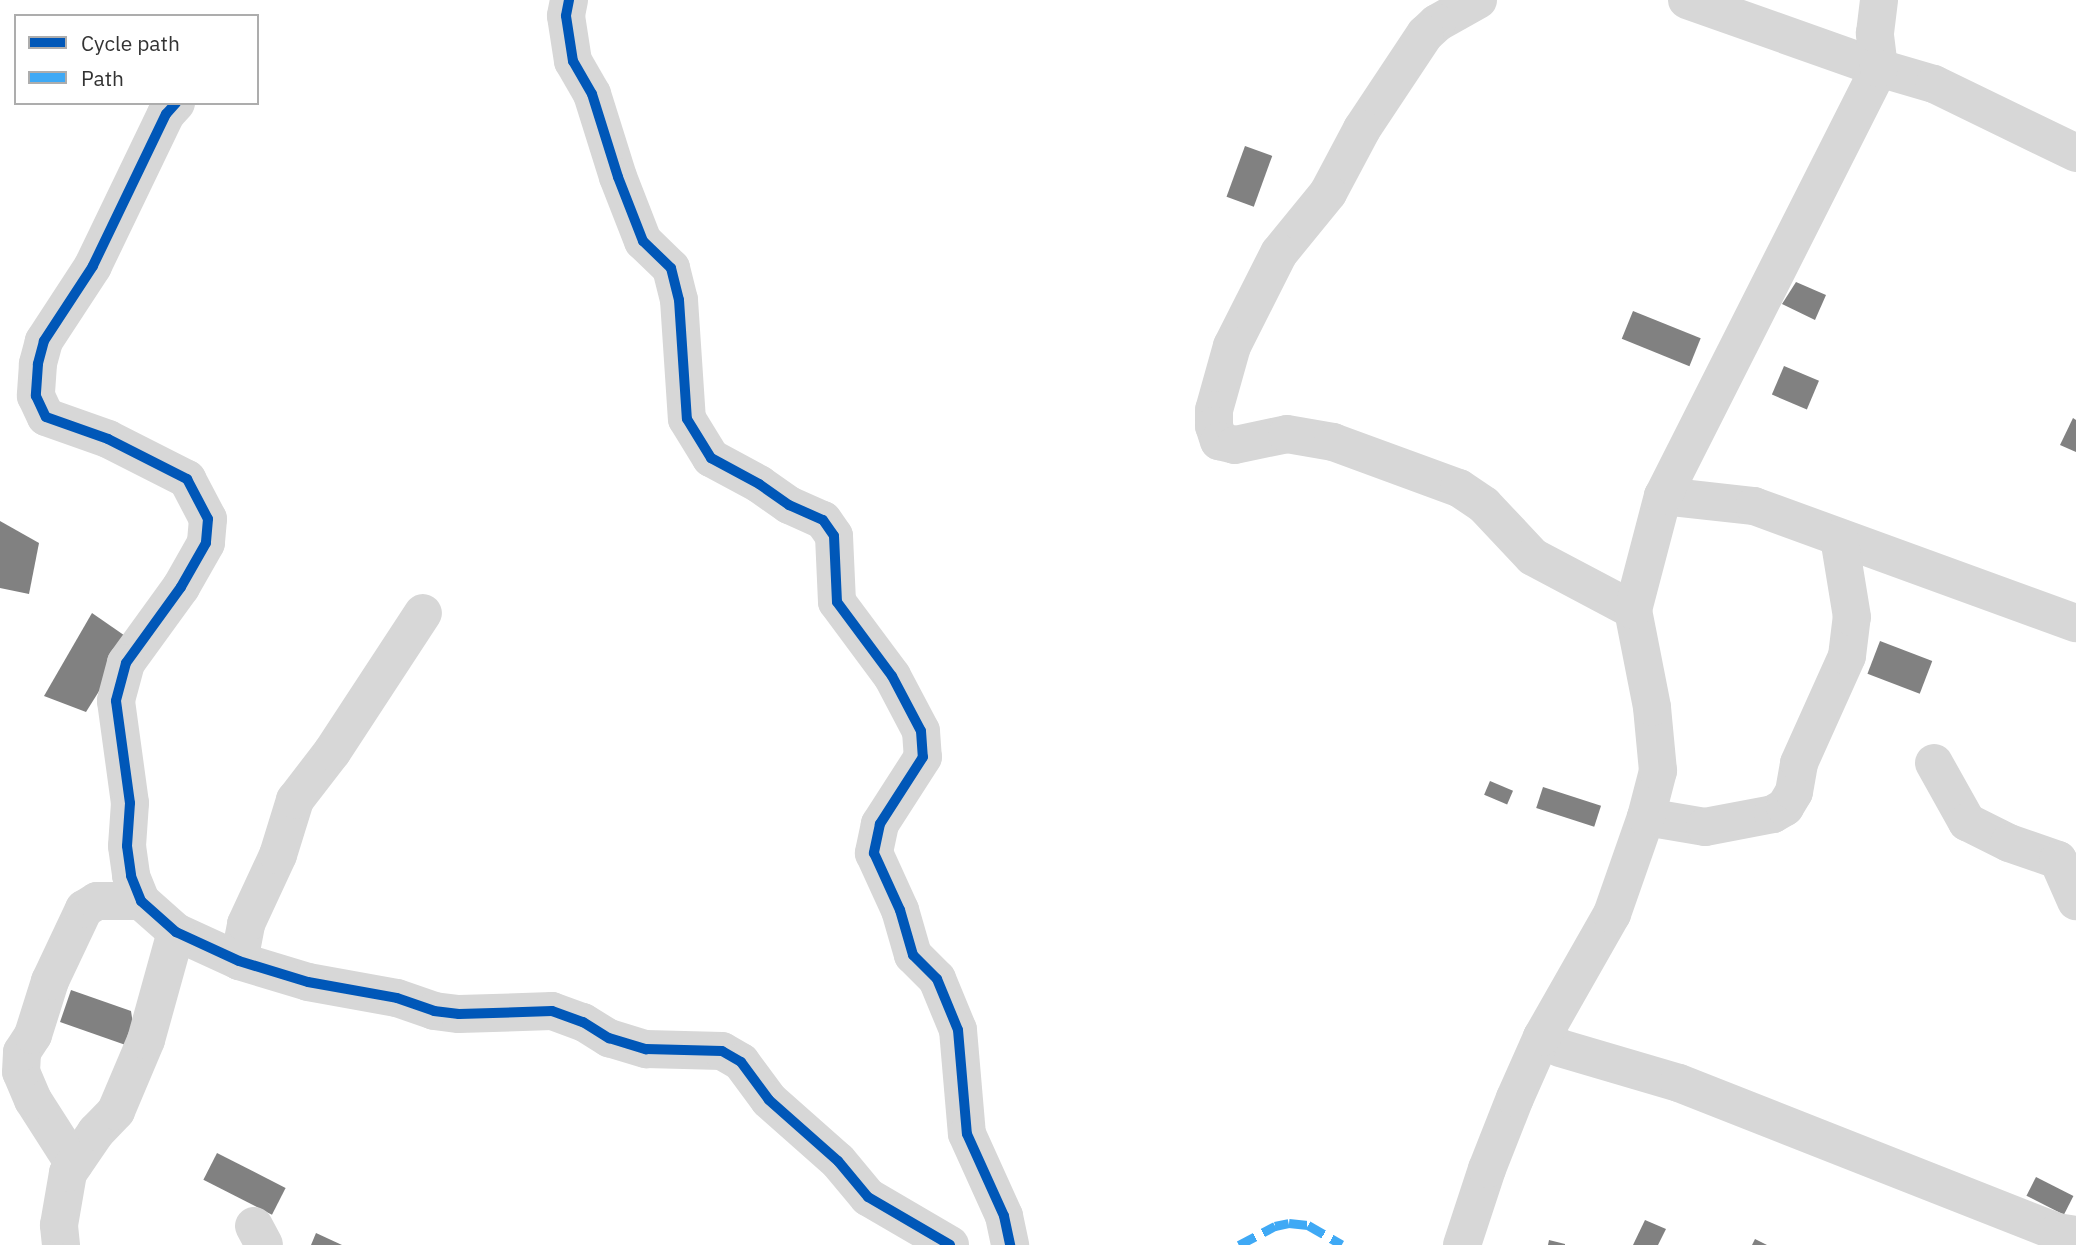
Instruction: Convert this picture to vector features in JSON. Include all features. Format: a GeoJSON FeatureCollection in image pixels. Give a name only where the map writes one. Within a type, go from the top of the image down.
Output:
{"type":"FeatureCollection","features":[{"type":"Feature","properties":{"kind":"street"},"geometry":{"type":"LineString","coordinates":[[569,0],[566,16],[573,61],[592,94],[618,177],[643,241],[671,268],[680,300],[687,419],[711,458],[759,484],[789,505],[823,520],[834,536],[837,603],[892,676],[921,731],[923,757],[880,824],[874,853],[900,910],[913,955],[937,979],[958,1030],[967,1134],[1004,1216],[1010,1245]]}},
{"type":"Feature","properties":{"kind":"street"},"geometry":{"type":"LineString","coordinates":[[1478,0],[1425,34],[1362,129],[1328,193],[1279,253],[1232,346],[1214,410],[1214,426],[1219,441],[1235,445],[1287,434],[1333,442],[1458,488],[1484,505],[1533,557],[1633,610]]}},
{"type":"Feature","properties":{"kind":"street"},"geometry":{"type":"LineString","coordinates":[[1687,0],[1879,68],[1934,84],[2076,153]]}},
{"type":"Feature","properties":{"kind":"street"},"geometry":{"type":"LineString","coordinates":[[1462,1245],[1487,1169],[1542,1037],[1612,914],[1646,817],[1658,771],[1652,707],[1633,610],[1663,496],[1879,68],[1875,33],[1879,0]]}},
{"type":"Feature","properties":{"kind":"street"},"geometry":{"type":"LineString","coordinates":[[174,105],[160,124],[93,266],[44,341],[38,365],[36,397],[46,417],[107,439],[187,479],[208,519],[206,543],[155,626],[126,663],[116,701],[130,803],[127,846],[131,876],[141,901],[176,932],[239,961],[308,982],[397,998],[434,1011],[459,1014],[552,1011],[583,1022],[609,1038],[646,1049],[722,1051],[741,1062],[769,1100],[838,1161],[868,1197],[950,1245]]}},
{"type":"Feature","properties":{"kind":"street"},"geometry":{"type":"LineString","coordinates":[[1663,496],[1754,506],[2076,622]]}},
{"type":"Feature","properties":{"kind":"street"},"geometry":{"type":"LineString","coordinates":[[1646,817],[1705,827],[1773,814],[1785,807],[1794,792],[1799,763],[1847,656],[1852,617],[1839,538]]}},
{"type":"Feature","properties":{"kind":"street"},"geometry":{"type":"LineString","coordinates":[[239,961],[246,924],[278,855],[295,800],[332,752],[423,613]]}},
{"type":"Feature","properties":{"kind":"street"},"geometry":{"type":"LineString","coordinates":[[1934,763],[1966,822],[2009,843],[2058,860],[2076,901]]}},
{"type":"Feature","properties":{"kind":"street"},"geometry":{"type":"LineString","coordinates":[[74,1164],[33,1100],[21,1072],[22,1052],[33,1035],[50,981],[83,909],[97,901],[141,901]]}},
{"type":"Feature","properties":{"kind":"street"},"geometry":{"type":"LineString","coordinates":[[61,1245],[59,1225],[68,1173],[96,1132],[116,1111],[146,1040],[176,932]]}},
{"type":"Feature","properties":{"kind":"street"},"geometry":{"type":"LineString","coordinates":[[1542,1037],[1560,1048],[1679,1083],[2045,1227],[2076,1235]]}},
{"type":"Feature","properties":{"kind":"building"},"geometry":{"type":"Polygon","coordinates":[[[1245,146],[1272,156],[1254,207],[1227,197],[1245,146]]]}},
{"type":"Feature","properties":{"kind":"building"},"geometry":{"type":"Polygon","coordinates":[[[1796,282],[1826,295],[1815,320],[1782,304],[1796,282]]]}},
{"type":"Feature","properties":{"kind":"building"},"geometry":{"type":"Polygon","coordinates":[[[1633,311],[1701,338],[1689,366],[1622,339],[1633,311]]]}},
{"type":"Feature","properties":{"kind":"building"},"geometry":{"type":"Polygon","coordinates":[[[1784,366],[1819,381],[1807,409],[1772,395],[1784,366]]]}},
{"type":"Feature","properties":{"kind":"building"},"geometry":{"type":"Polygon","coordinates":[[[2073,418],[2076,420],[2076,452],[2060,445],[2073,418]]]}},
{"type":"Feature","properties":{"kind":"building"},"geometry":{"type":"Polygon","coordinates":[[[0,521],[39,543],[29,594],[0,588],[0,521]]]}},
{"type":"Feature","properties":{"kind":"building"},"geometry":{"type":"Polygon","coordinates":[[[92,613],[131,640],[86,712],[44,696],[92,613]]]}},
{"type":"Feature","properties":{"kind":"building"},"geometry":{"type":"Polygon","coordinates":[[[1880,641],[1932,661],[1920,694],[1867,674],[1880,641]]]}},
{"type":"Feature","properties":{"kind":"building"},"geometry":{"type":"Polygon","coordinates":[[[1490,781],[1513,791],[1507,805],[1484,795],[1490,781]]]}},
{"type":"Feature","properties":{"kind":"building"},"geometry":{"type":"Polygon","coordinates":[[[1543,787],[1601,806],[1594,827],[1536,808],[1543,787]]]}},
{"type":"Feature","properties":{"kind":"building"},"geometry":{"type":"Polygon","coordinates":[[[71,990],[131,1011],[137,1049],[60,1022],[71,990]]]}},
{"type":"Feature","properties":{"kind":"building"},"geometry":{"type":"Polygon","coordinates":[[[217,1153],[286,1188],[272,1215],[203,1180],[217,1153]]]}},
{"type":"Feature","properties":{"kind":"building"},"geometry":{"type":"Polygon","coordinates":[[[2036,1177],[2073,1196],[2064,1215],[2026,1196],[2036,1177]]]}},
{"type":"Feature","properties":{"kind":"building"},"geometry":{"type":"Polygon","coordinates":[[[1645,1220],[1666,1229],[1658,1245],[1633,1245],[1645,1220]]]}},
{"type":"Feature","properties":{"kind":"building"},"geometry":{"type":"Polygon","coordinates":[[[316,1233],[342,1245],[311,1245],[316,1233]]]}},
{"type":"Feature","properties":{"kind":"building"},"geometry":{"type":"Polygon","coordinates":[[[1755,1239],[1767,1245],[1752,1245],[1755,1239]]]}},
{"type":"Feature","properties":{"kind":"building"},"geometry":{"type":"Polygon","coordinates":[[[1549,1240],[1565,1244],[1565,1245],[1548,1245],[1549,1240]]]}},
{"type":"Feature","properties":{"kind":"marked path"},"geometry":{"type":"LineString","coordinates":[[1239,1245],[1275,1226],[1289,1223],[1308,1225],[1342,1245]]}},
{"type":"Feature","properties":{"kind":"cycle path"},"geometry":{"type":"LineString","coordinates":[[569,0],[566,16],[573,61],[592,94],[618,177],[643,241],[671,268],[679,300],[687,419],[711,458],[759,484],[789,505],[823,520],[834,536],[837,602],[892,676],[921,731],[923,757],[880,824],[874,853],[900,910],[913,955],[937,979],[958,1030],[967,1134],[1004,1216],[1010,1245]]}},
{"type":"Feature","properties":{"kind":"cycle path"},"geometry":{"type":"LineString","coordinates":[[174,105],[166,114],[93,266],[44,341],[38,364],[36,396],[46,417],[108,439],[187,479],[208,519],[206,543],[181,587],[126,663],[116,701],[130,803],[127,846],[131,876],[141,901],[176,932],[239,961],[308,982],[397,998],[434,1011],[459,1014],[552,1011],[583,1022],[609,1038],[646,1049],[722,1051],[741,1062],[769,1100],[838,1161],[868,1197],[950,1245]]}}]}
